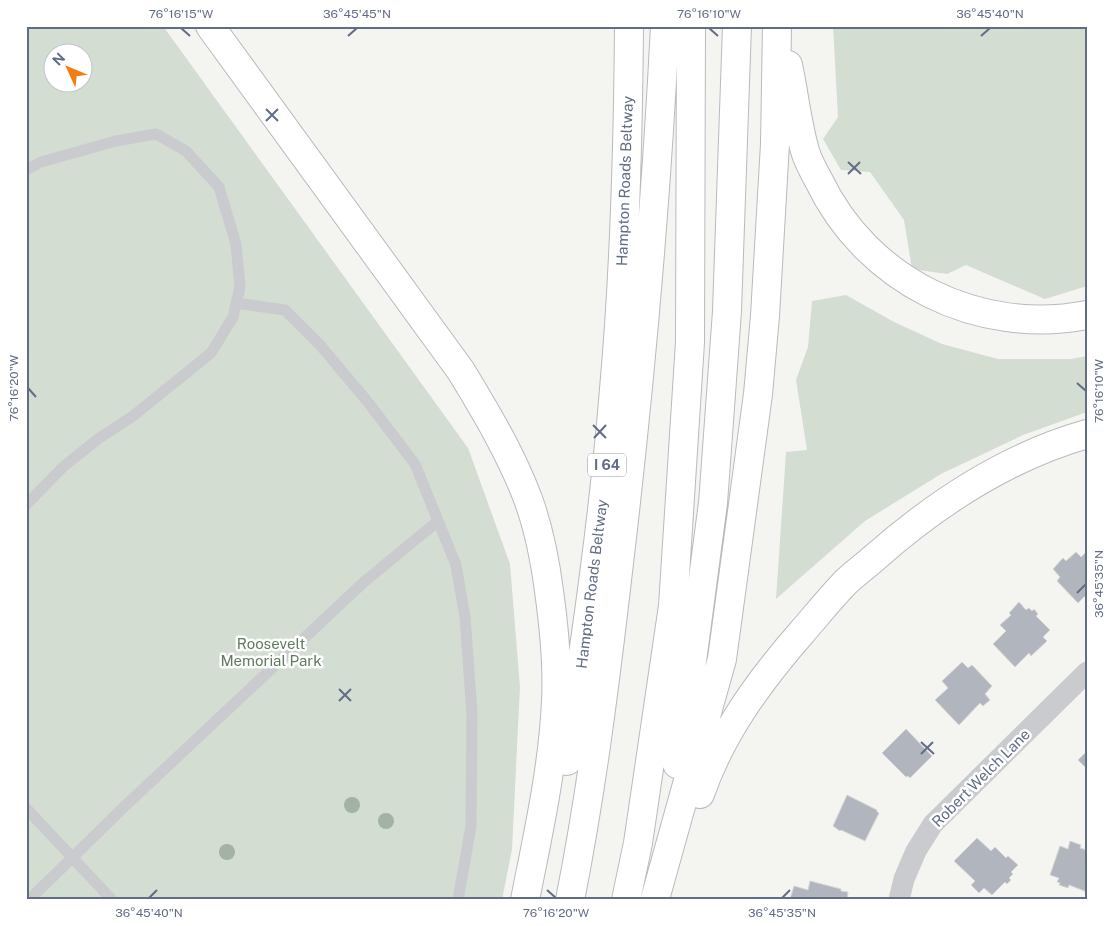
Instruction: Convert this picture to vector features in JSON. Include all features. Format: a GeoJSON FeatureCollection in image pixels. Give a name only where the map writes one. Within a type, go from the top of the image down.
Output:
{"type":"FeatureCollection","features":[{"type":"Feature","properties":{"kind":"highway"},"geometry":{"type":"LineString","coordinates":[[210,26],[461,371],[510,456],[528,499],[546,566],[555,639],[556,685],[552,747],[541,822],[525,900]]}},
{"type":"Feature","properties":{"kind":"highway","name":"Hampton Roads Beltway"},"geometry":{"type":"LineString","coordinates":[[542,900],[564,780],[590,616],[611,428],[622,261],[629,26]]}},
{"type":"Feature","properties":{"kind":"highway"},"geometry":{"type":"LineString","coordinates":[[570,900],[605,679],[629,481],[645,320],[660,126],[664,26]]}},
{"type":"Feature","properties":{"kind":"highway"},"geometry":{"type":"LineString","coordinates":[[626,900],[638,842],[673,596],[690,342],[691,26]]}},
{"type":"Feature","properties":{"kind":"highway"},"geometry":{"type":"LineString","coordinates":[[655,900],[686,714],[713,503],[727,311],[737,26]]}},
{"type":"Feature","properties":{"kind":"highway"},"geometry":{"type":"LineString","coordinates":[[655,900],[724,649],[758,394],[765,316],[776,144],[779,26]]}},
{"type":"Feature","properties":{"kind":"highway"},"geometry":{"type":"LineString","coordinates":[[779,26],[805,152],[827,199],[856,238],[889,269],[943,300],[973,311],[1004,318],[1034,320],[1065,319],[1087,314]]}},
{"type":"Feature","properties":{"kind":"highway"},"geometry":{"type":"LineString","coordinates":[[664,900],[706,778],[738,715],[760,682],[842,586],[906,530],[937,507],[985,477],[1030,454],[1087,434]]}},
{"type":"Feature","properties":{"kind":"street","name":"Robert Welch Lane"},"geometry":{"type":"LineString","coordinates":[[899,900],[904,880],[916,851],[933,824],[1087,672]]}},
{"type":"Feature","properties":{"kind":"lane"},"geometry":{"type":"LineString","coordinates":[[26,170],[41,162],[116,141],[156,134],[186,151],[220,187],[236,244],[240,287],[234,316],[211,353],[133,416],[98,439],[63,467],[26,505]]}},
{"type":"Feature","properties":{"kind":"lane"},"geometry":{"type":"LineString","coordinates":[[236,303],[285,310],[320,345],[415,464],[456,564],[466,617],[472,714],[471,826],[458,900]]}},
{"type":"Feature","properties":{"kind":"lane"},"geometry":{"type":"LineString","coordinates":[[29,900],[125,806],[364,582],[438,521]]}},
{"type":"Feature","properties":{"kind":"lane"},"geometry":{"type":"LineString","coordinates":[[26,808],[112,900]]}},
{"type":"Feature","properties":{"kind":"green space","name":"Roosevelt Memorial Park"},"geometry":{"type":"Polygon","coordinates":[[[26,26],[163,26],[468,448],[510,564],[520,687],[512,849],[502,900],[26,900],[26,26]]]}},
{"type":"Feature","properties":{"kind":"green space"},"geometry":{"type":"Polygon","coordinates":[[[833,26],[1087,26],[1087,286],[1045,299],[966,265],[947,274],[912,269],[904,220],[870,172],[841,170],[823,139],[838,117],[833,26]]]}},
{"type":"Feature","properties":{"kind":"green space"},"geometry":{"type":"Polygon","coordinates":[[[846,295],[894,322],[942,344],[998,359],[1071,359],[1087,356],[1087,412],[1023,435],[941,474],[865,521],[776,599],[786,452],[807,450],[796,380],[808,347],[812,301],[846,295]]]}},
{"type":"Feature","properties":{"kind":"building"},"geometry":{"type":"Polygon","coordinates":[[[1087,551],[1087,598],[1085,596],[1078,603],[1057,581],[1060,577],[1053,569],[1063,558],[1066,561],[1076,552],[1081,557],[1087,551]]]}},
{"type":"Feature","properties":{"kind":"building"},"geometry":{"type":"Polygon","coordinates":[[[1019,602],[1026,610],[1029,608],[1032,611],[1034,609],[1038,614],[1036,616],[1050,630],[1043,637],[1047,641],[1031,656],[1029,653],[1015,667],[993,644],[1006,631],[1000,625],[1011,615],[1009,613],[1019,602]]]}},
{"type":"Feature","properties":{"kind":"building"},"geometry":{"type":"Polygon","coordinates":[[[962,662],[968,668],[972,665],[992,686],[985,694],[990,700],[983,706],[980,703],[959,725],[935,700],[948,688],[942,681],[962,662]]]}},
{"type":"Feature","properties":{"kind":"building"},"geometry":{"type":"Polygon","coordinates":[[[906,729],[932,756],[910,778],[906,777],[882,753],[906,729]]]}},
{"type":"Feature","properties":{"kind":"building"},"geometry":{"type":"Polygon","coordinates":[[[1087,751],[1087,769],[1078,760],[1087,751]]]}},
{"type":"Feature","properties":{"kind":"building"},"geometry":{"type":"Polygon","coordinates":[[[847,795],[877,810],[879,813],[865,841],[840,831],[833,826],[847,795]]]}},
{"type":"Feature","properties":{"kind":"building"},"geometry":{"type":"Polygon","coordinates":[[[977,838],[991,851],[995,847],[1006,858],[1008,856],[1018,865],[1011,872],[1013,874],[1009,878],[1011,880],[1007,884],[1005,882],[992,895],[984,888],[979,893],[971,885],[975,881],[954,861],[977,838]]]}},
{"type":"Feature","properties":{"kind":"building"},"geometry":{"type":"Polygon","coordinates":[[[1070,841],[1081,845],[1080,848],[1087,850],[1087,892],[1069,885],[1068,888],[1059,885],[1060,883],[1057,882],[1059,878],[1050,875],[1060,846],[1068,849],[1070,841]]]}},
{"type":"Feature","properties":{"kind":"building"},"geometry":{"type":"Polygon","coordinates":[[[810,881],[848,892],[847,900],[790,899],[794,886],[808,890],[810,881]]]}}]}
